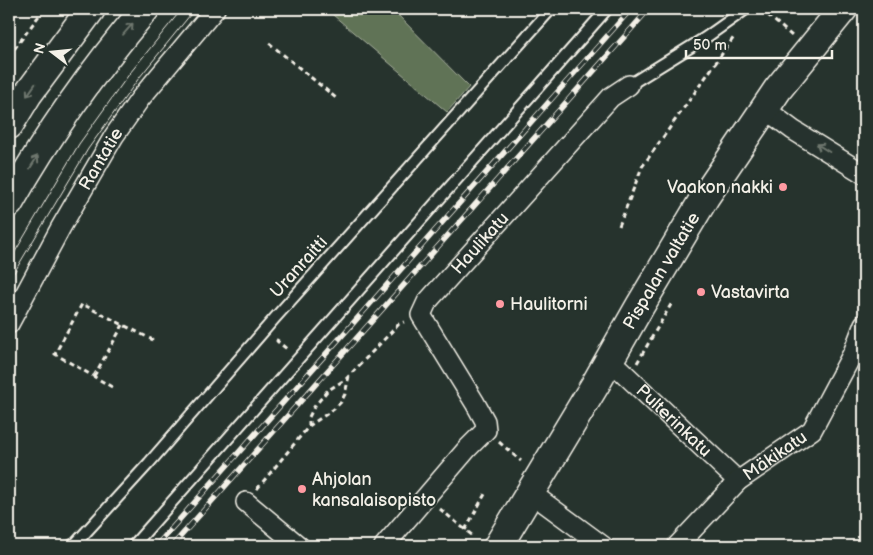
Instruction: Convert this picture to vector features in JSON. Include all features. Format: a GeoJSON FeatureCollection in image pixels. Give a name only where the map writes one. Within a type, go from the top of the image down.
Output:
{"type":"FeatureCollection","features":[{"type":"Feature","properties":{"kind":"main road"},"geometry":{"type":"LineString","coordinates":[[9,125],[28,94],[91,9]]}},
{"type":"Feature","properties":{"kind":"main road"},"geometry":{"type":"LineString","coordinates":[[9,204],[63,115],[118,40],[145,9]]}},
{"type":"Feature","properties":{"kind":"main road","name":"Pispalan valtatie"},"geometry":{"type":"LineString","coordinates":[[498,546],[531,494],[619,368],[705,197],[778,89],[843,9]]}},
{"type":"Feature","properties":{"kind":"street","name":"Rantatie"},"geometry":{"type":"LineString","coordinates":[[9,324],[61,227],[114,136],[140,99],[215,9]]}},
{"type":"Feature","properties":{"kind":"street","name":"Haulikatu"},"geometry":{"type":"LineString","coordinates":[[421,315],[427,302],[454,270],[611,97],[629,85]]}},
{"type":"Feature","properties":{"kind":"street"},"geometry":{"type":"LineString","coordinates":[[764,109],[793,130],[864,174]]}},
{"type":"Feature","properties":{"kind":"street"},"geometry":{"type":"LineString","coordinates":[[384,546],[486,425],[421,315]]}},
{"type":"Feature","properties":{"kind":"street","name":"Mäkikatu"},"geometry":{"type":"LineString","coordinates":[[677,546],[738,481],[812,430],[852,352],[864,324]]}},
{"type":"Feature","properties":{"kind":"street","name":"Pulterinkatu"},"geometry":{"type":"LineString","coordinates":[[619,368],[738,481]]}},
{"type":"Feature","properties":{"kind":"street"},"geometry":{"type":"LineString","coordinates":[[531,494],[603,546]]}},
{"type":"Feature","properties":{"kind":"street"},"geometry":{"type":"LineString","coordinates":[[246,502],[299,546]]}},
{"type":"Feature","properties":{"kind":"lane","name":"Uranraitti"},"geometry":{"type":"LineString","coordinates":[[71,546],[76,543],[149,463],[278,314],[551,9]]}},
{"type":"Feature","properties":{"kind":"lane"},"geometry":{"type":"LineString","coordinates":[[133,546],[607,9]]}},
{"type":"Feature","properties":{"kind":"lane"},"geometry":{"type":"LineString","coordinates":[[629,85],[706,38],[746,9]]}},
{"type":"Feature","properties":{"kind":"path"},"geometry":{"type":"LineString","coordinates":[[9,56],[44,9]]}},
{"type":"Feature","properties":{"kind":"path"},"geometry":{"type":"LineString","coordinates":[[760,9],[791,36]]}},
{"type":"Feature","properties":{"kind":"path"},"geometry":{"type":"LineString","coordinates":[[619,226],[642,167],[736,32]]}},
{"type":"Feature","properties":{"kind":"path"},"geometry":{"type":"LineString","coordinates":[[268,43],[336,98]]}},
{"type":"Feature","properties":{"kind":"path"},"geometry":{"type":"LineString","coordinates":[[619,368],[634,369],[673,300]]}},
{"type":"Feature","properties":{"kind":"path"},"geometry":{"type":"LineString","coordinates":[[112,387],[55,354],[82,304],[153,340]]}},
{"type":"Feature","properties":{"kind":"path"},"geometry":{"type":"LineString","coordinates":[[309,426],[308,417],[326,391],[340,385],[399,324],[421,315]]}},
{"type":"Feature","properties":{"kind":"path"},"geometry":{"type":"LineString","coordinates":[[94,376],[123,325]]}},
{"type":"Feature","properties":{"kind":"path"},"geometry":{"type":"LineString","coordinates":[[283,334],[277,341],[287,350]]}},
{"type":"Feature","properties":{"kind":"path"},"geometry":{"type":"LineString","coordinates":[[246,502],[309,426],[334,410],[341,402],[349,376]]}},
{"type":"Feature","properties":{"kind":"path"},"geometry":{"type":"LineString","coordinates":[[486,425],[521,461]]}},
{"type":"Feature","properties":{"kind":"path"},"geometry":{"type":"LineString","coordinates":[[465,530],[484,494]]}},
{"type":"Feature","properties":{"kind":"path"},"geometry":{"type":"LineString","coordinates":[[442,511],[473,536]]}},
{"type":"Feature","properties":{"kind":"green space"},"geometry":{"type":"Polygon","coordinates":[[[326,9],[392,9],[469,87],[447,112],[326,9]]]}},
{"type":"Feature","properties":{"kind":"tram line"},"geometry":{"type":"LineString","coordinates":[[9,262],[79,144],[130,73],[182,9]]}},
{"type":"Feature","properties":{"kind":"tram line"},"geometry":{"type":"LineString","coordinates":[[9,281],[88,149],[139,78],[195,9]]}},
{"type":"Feature","properties":{"kind":"railway"},"geometry":{"type":"LineString","coordinates":[[156,546],[631,9]]}},
{"type":"Feature","properties":{"kind":"railway"},"geometry":{"type":"LineString","coordinates":[[172,546],[649,9]]}},
{"type":"Feature","properties":{"kind":"place","name":"Vaakon nakki"},"geometry":{"type":"Point","coordinates":[783,187]}},
{"type":"Feature","properties":{"kind":"place","name":"Vastavirta"},"geometry":{"type":"Point","coordinates":[701,292]}},
{"type":"Feature","properties":{"kind":"place","name":"Haulitorni"},"geometry":{"type":"Point","coordinates":[500,304]}},
{"type":"Feature","properties":{"kind":"place","name":"Ahjolan kansalaisopisto"},"geometry":{"type":"Point","coordinates":[302,489]}}]}
